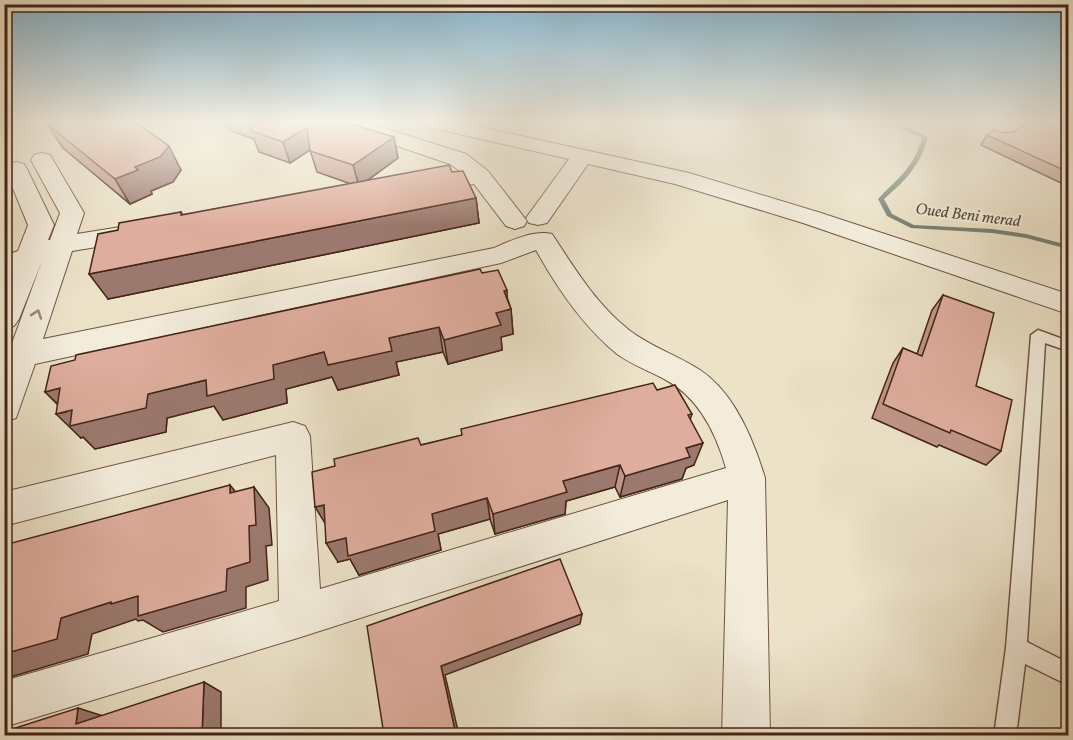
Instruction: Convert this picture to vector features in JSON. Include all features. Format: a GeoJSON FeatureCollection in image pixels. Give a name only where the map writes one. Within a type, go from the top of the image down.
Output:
{"type":"FeatureCollection","features":[{"type":"Feature","properties":{"kind":"street"},"geometry":{"type":"LineString","coordinates":[[454,158],[480,176],[531,231],[564,277],[607,327],[629,346],[690,380],[702,390],[735,440],[747,478],[746,735]]}},
{"type":"Feature","properties":{"kind":"street"},"geometry":{"type":"LineString","coordinates":[[14,356],[501,255],[531,231],[581,158]]}},
{"type":"Feature","properties":{"kind":"street"},"geometry":{"type":"LineString","coordinates":[[594,158],[681,178],[779,208],[1068,304]]}},
{"type":"Feature","properties":{"kind":"street"},"geometry":{"type":"LineString","coordinates":[[4,409],[14,356],[72,213],[42,160]]}},
{"type":"Feature","properties":{"kind":"street"},"geometry":{"type":"LineString","coordinates":[[4,319],[17,260],[41,225],[16,169]]}},
{"type":"Feature","properties":{"kind":"street"},"geometry":{"type":"LineString","coordinates":[[401,188],[480,176]]}},
{"type":"Feature","properties":{"kind":"street"},"geometry":{"type":"LineString","coordinates":[[17,260],[60,245],[163,228]]}},
{"type":"Feature","properties":{"kind":"street"},"geometry":{"type":"LineString","coordinates":[[4,509],[293,436],[301,616]]}},
{"type":"Feature","properties":{"kind":"street"},"geometry":{"type":"LineString","coordinates":[[4,704],[301,616],[747,478]]}},
{"type":"Feature","properties":{"kind":"lane"},"geometry":{"type":"LineString","coordinates":[[1005,735],[1016,648],[1038,335],[1068,346]]}},
{"type":"Feature","properties":{"kind":"lane"},"geometry":{"type":"LineString","coordinates":[[1016,648],[1068,674]]}},
{"type":"Feature","properties":{"kind":"building"},"geometry":{"type":"Polygon","coordinates":[[[88,158],[159,158],[135,167],[138,170],[115,179],[88,158]]]}},
{"type":"Feature","properties":{"kind":"building"},"geometry":{"type":"Polygon","coordinates":[[[330,158],[364,158],[353,165],[330,158]]]}},
{"type":"Feature","properties":{"kind":"building"},"geometry":{"type":"Polygon","coordinates":[[[1036,158],[1068,158],[1068,172],[1036,158]]]}},
{"type":"Feature","properties":{"kind":"building"},"geometry":{"type":"Polygon","coordinates":[[[449,165],[452,172],[463,171],[476,198],[89,274],[98,234],[118,230],[119,223],[181,212],[181,215],[449,165]]]}},
{"type":"Feature","properties":{"kind":"building"},"geometry":{"type":"Polygon","coordinates":[[[480,269],[482,273],[498,270],[507,290],[504,291],[511,309],[496,313],[501,325],[444,340],[439,327],[389,338],[392,351],[328,365],[324,352],[273,365],[274,379],[207,396],[206,380],[148,394],[146,408],[70,426],[72,410],[56,414],[60,388],[45,392],[51,366],[75,360],[76,355],[480,269]]]}},
{"type":"Feature","properties":{"kind":"building"},"geometry":{"type":"Polygon","coordinates":[[[943,295],[994,313],[976,386],[1012,400],[1001,451],[951,430],[950,433],[883,404],[903,348],[922,356],[943,295]]]}},
{"type":"Feature","properties":{"kind":"building"},"geometry":{"type":"Polygon","coordinates":[[[653,383],[657,390],[675,385],[692,414],[688,415],[703,443],[686,448],[690,457],[625,476],[620,465],[563,481],[567,492],[493,514],[487,498],[432,514],[435,531],[348,556],[346,538],[326,543],[324,505],[315,507],[312,472],[335,466],[334,459],[418,438],[421,445],[462,435],[461,429],[653,383]]]}},
{"type":"Feature","properties":{"kind":"building"},"geometry":{"type":"Polygon","coordinates":[[[230,485],[230,493],[254,487],[256,525],[249,526],[250,562],[227,569],[226,591],[138,616],[138,596],[111,604],[111,602],[61,618],[57,639],[4,654],[4,545],[230,485]]]}},
{"type":"Feature","properties":{"kind":"building"},"geometry":{"type":"Polygon","coordinates":[[[560,559],[582,614],[441,666],[456,735],[384,735],[367,626],[560,559]]]}},
{"type":"Feature","properties":{"kind":"building"},"geometry":{"type":"Polygon","coordinates":[[[204,682],[202,735],[8,735],[9,730],[78,708],[76,724],[204,682]]]}},
{"type":"Feature","properties":{"kind":"waterway","name":"Oued Beni merad"},"geometry":{"type":"LineString","coordinates":[[918,158],[903,179],[881,199],[889,215],[913,227],[992,231],[1026,236],[1068,247]]}}]}
